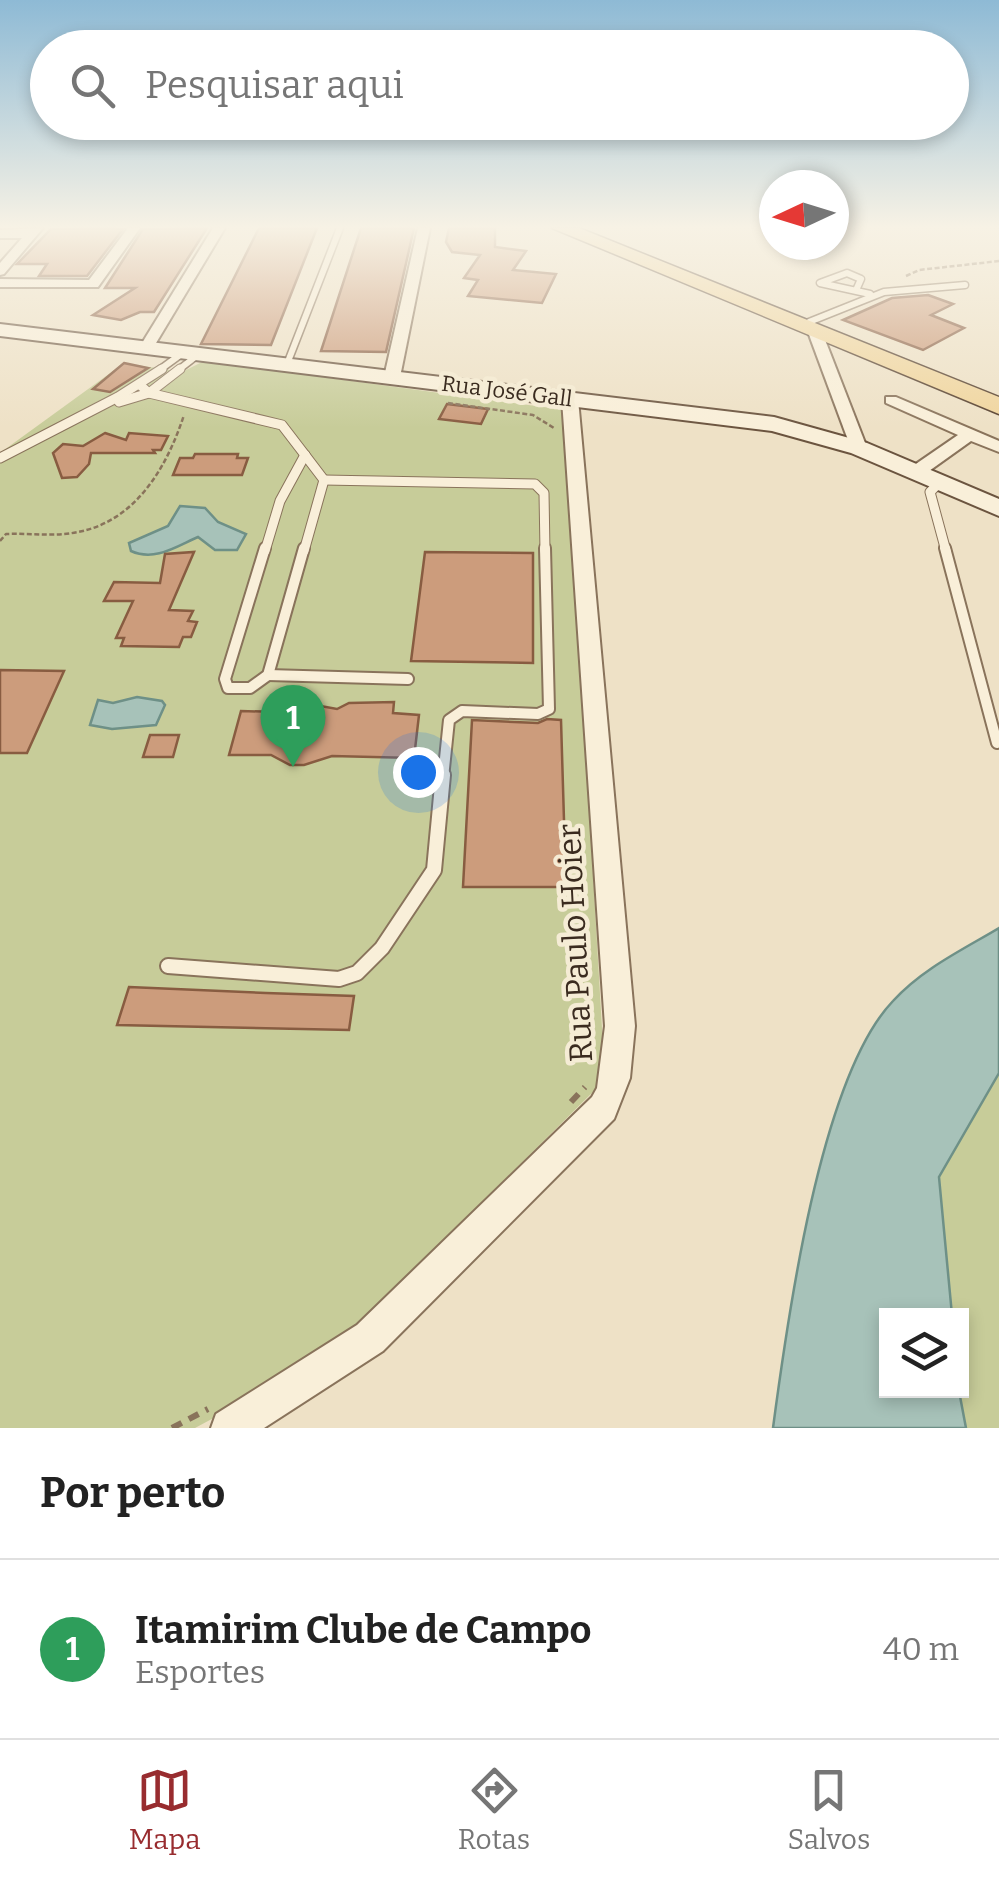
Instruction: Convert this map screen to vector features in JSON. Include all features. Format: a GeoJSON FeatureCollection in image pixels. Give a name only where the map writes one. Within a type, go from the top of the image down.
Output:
{"type":"FeatureCollection","features":[{"type":"Feature","properties":{"kind":"main road"},"geometry":{"type":"LineString","coordinates":[[730,295],[999,402]]}},
{"type":"Feature","properties":{"kind":"main road"},"geometry":{"type":"LineString","coordinates":[[734,295],[812,327]]}},
{"type":"Feature","properties":{"kind":"main road","name":"Rua José Gall"},"geometry":{"type":"LineString","coordinates":[[0,330],[774,424],[859,448],[999,508]]}},
{"type":"Feature","properties":{"kind":"street"},"geometry":{"type":"LineString","coordinates":[[146,348],[178,295]]}},
{"type":"Feature","properties":{"kind":"street"},"geometry":{"type":"LineString","coordinates":[[392,377],[410,295]]}},
{"type":"Feature","properties":{"kind":"street"},"geometry":{"type":"LineString","coordinates":[[812,327],[859,448]]}},
{"type":"Feature","properties":{"kind":"street","name":"Rua Paulo Hoier"},"geometry":{"type":"LineString","coordinates":[[225,1415],[370,1338],[604,1108],[615,1086],[620,1026],[570,398]]}},
{"type":"Feature","properties":{"kind":"street"},"geometry":{"type":"LineString","coordinates":[[891,400],[999,446]]}},
{"type":"Feature","properties":{"kind":"street"},"geometry":{"type":"LineString","coordinates":[[916,472],[970,434]]}},
{"type":"Feature","properties":{"kind":"lane"},"geometry":{"type":"LineString","coordinates":[[287,364],[314,295]]}},
{"type":"Feature","properties":{"kind":"lane"},"geometry":{"type":"LineString","coordinates":[[812,327],[869,295]]}},
{"type":"Feature","properties":{"kind":"lane"},"geometry":{"type":"LineString","coordinates":[[0,458],[59,424],[105,404],[192,353]]}},
{"type":"Feature","properties":{"kind":"lane"},"geometry":{"type":"LineString","coordinates":[[149,393],[192,353]]}},
{"type":"Feature","properties":{"kind":"lane"},"geometry":{"type":"LineString","coordinates":[[140,384],[149,393]]}},
{"type":"Feature","properties":{"kind":"lane"},"geometry":{"type":"LineString","coordinates":[[105,404],[149,393],[282,426],[324,480],[525,482],[535,484],[544,494],[548,709],[538,714],[462,712],[449,720],[434,870],[382,948],[357,973],[338,979],[168,966]]}},
{"type":"Feature","properties":{"kind":"lane"},"geometry":{"type":"LineString","coordinates":[[304,456],[280,501],[225,686],[247,690],[257,687],[268,675],[324,480]]}},
{"type":"Feature","properties":{"kind":"lane"},"geometry":{"type":"LineString","coordinates":[[940,482],[930,492],[997,742]]}},
{"type":"Feature","properties":{"kind":"lane"},"geometry":{"type":"LineString","coordinates":[[268,675],[408,679]]}},
{"type":"Feature","properties":{"kind":"path"},"geometry":{"type":"LineString","coordinates":[[0,541],[6,534],[78,534],[123,514],[154,480],[183,420],[187,401]]}},
{"type":"Feature","properties":{"kind":"path"},"geometry":{"type":"LineString","coordinates":[[440,402],[534,415],[562,433]]}},
{"type":"Feature","properties":{"kind":"path"},"geometry":{"type":"LineString","coordinates":[[571,1102],[597,1074]]}},
{"type":"Feature","properties":{"kind":"path"},"geometry":{"type":"LineString","coordinates":[[172,1428],[225,1415]]}},
{"type":"Feature","properties":{"kind":"green space"},"geometry":{"type":"Polygon","coordinates":[[[204,361],[566,410],[605,1080],[338,1345],[275,1385],[195,1428],[0,1428],[0,453],[124,363],[182,372],[204,361]]]}},
{"type":"Feature","properties":{"kind":"green space"},"geometry":{"type":"Polygon","coordinates":[[[999,1073],[999,1428],[966,1428],[960,1398],[969,1398],[969,1308],[951,1308],[939,1177],[999,1073]]]}},
{"type":"Feature","properties":{"kind":"water"},"geometry":{"type":"Polygon","coordinates":[[[180,506],[205,508],[218,522],[246,534],[237,550],[215,550],[198,537],[157,554],[131,551],[129,543],[168,526],[180,506]]]}},
{"type":"Feature","properties":{"kind":"water"},"geometry":{"type":"Polygon","coordinates":[[[137,697],[162,701],[165,705],[156,725],[112,729],[90,725],[98,700],[113,703],[137,697]]]}},
{"type":"Feature","properties":{"kind":"water"},"geometry":{"type":"Polygon","coordinates":[[[999,928],[999,1073],[939,1177],[951,1308],[879,1308],[879,1398],[960,1398],[966,1428],[773,1428],[787,1327],[811,1203],[845,1085],[867,1037],[893,1001],[957,952],[999,928]]]}},
{"type":"Feature","properties":{"kind":"building"},"geometry":{"type":"Polygon","coordinates":[[[125,295],[165,295],[154,312],[140,312],[121,320],[93,315],[125,295]]]}},
{"type":"Feature","properties":{"kind":"building"},"geometry":{"type":"Polygon","coordinates":[[[226,295],[291,295],[271,345],[201,344],[226,295]]]}},
{"type":"Feature","properties":{"kind":"building"},"geometry":{"type":"Polygon","coordinates":[[[339,295],[399,295],[386,352],[321,351],[339,295]]]}},
{"type":"Feature","properties":{"kind":"building"},"geometry":{"type":"Polygon","coordinates":[[[469,295],[546,295],[542,303],[469,295]]]}},
{"type":"Feature","properties":{"kind":"building"},"geometry":{"type":"Polygon","coordinates":[[[928,295],[953,304],[931,315],[964,328],[923,350],[843,320],[892,298],[928,295]]]}},
{"type":"Feature","properties":{"kind":"building"},"geometry":{"type":"Polygon","coordinates":[[[124,363],[148,368],[110,392],[93,389],[124,363]]]}},
{"type":"Feature","properties":{"kind":"building"},"geometry":{"type":"Polygon","coordinates":[[[447,404],[488,409],[481,424],[439,419],[447,404]]]}},
{"type":"Feature","properties":{"kind":"building"},"geometry":{"type":"Polygon","coordinates":[[[105,433],[126,440],[129,433],[168,436],[161,450],[153,450],[155,453],[91,453],[89,464],[77,477],[62,478],[53,453],[63,444],[83,446],[105,433]]]}},
{"type":"Feature","properties":{"kind":"building"},"geometry":{"type":"Polygon","coordinates":[[[195,454],[238,454],[237,458],[248,458],[242,475],[173,475],[180,458],[193,458],[195,454]]]}},
{"type":"Feature","properties":{"kind":"building"},"geometry":{"type":"Polygon","coordinates":[[[194,552],[169,610],[193,611],[188,621],[197,622],[191,637],[183,637],[179,647],[121,646],[124,638],[116,638],[133,601],[104,601],[114,582],[160,583],[165,554],[194,552]]]}},
{"type":"Feature","properties":{"kind":"building"},"geometry":{"type":"Polygon","coordinates":[[[425,552],[533,553],[533,663],[411,661],[425,552]]]}},
{"type":"Feature","properties":{"kind":"building"},"geometry":{"type":"Polygon","coordinates":[[[0,670],[64,671],[27,753],[0,753],[0,670]]]}},
{"type":"Feature","properties":{"kind":"building"},"geometry":{"type":"Polygon","coordinates":[[[394,702],[393,713],[419,715],[414,758],[332,756],[290,765],[271,755],[229,755],[241,711],[280,712],[304,703],[337,709],[349,703],[394,702]]]}},
{"type":"Feature","properties":{"kind":"building"},"geometry":{"type":"Polygon","coordinates":[[[472,720],[538,723],[561,720],[566,887],[463,887],[472,720]]]}},
{"type":"Feature","properties":{"kind":"building"},"geometry":{"type":"Polygon","coordinates":[[[150,735],[179,735],[173,757],[143,757],[150,735]]]}},
{"type":"Feature","properties":{"kind":"building"},"geometry":{"type":"Polygon","coordinates":[[[129,987],[354,996],[349,1030],[117,1025],[129,987]]]}},
{"type":"Feature","properties":{"kind":"place","name":"Itamirim Clube de Campo"},"geometry":{"type":"Point","coordinates":[293,767]}}]}
